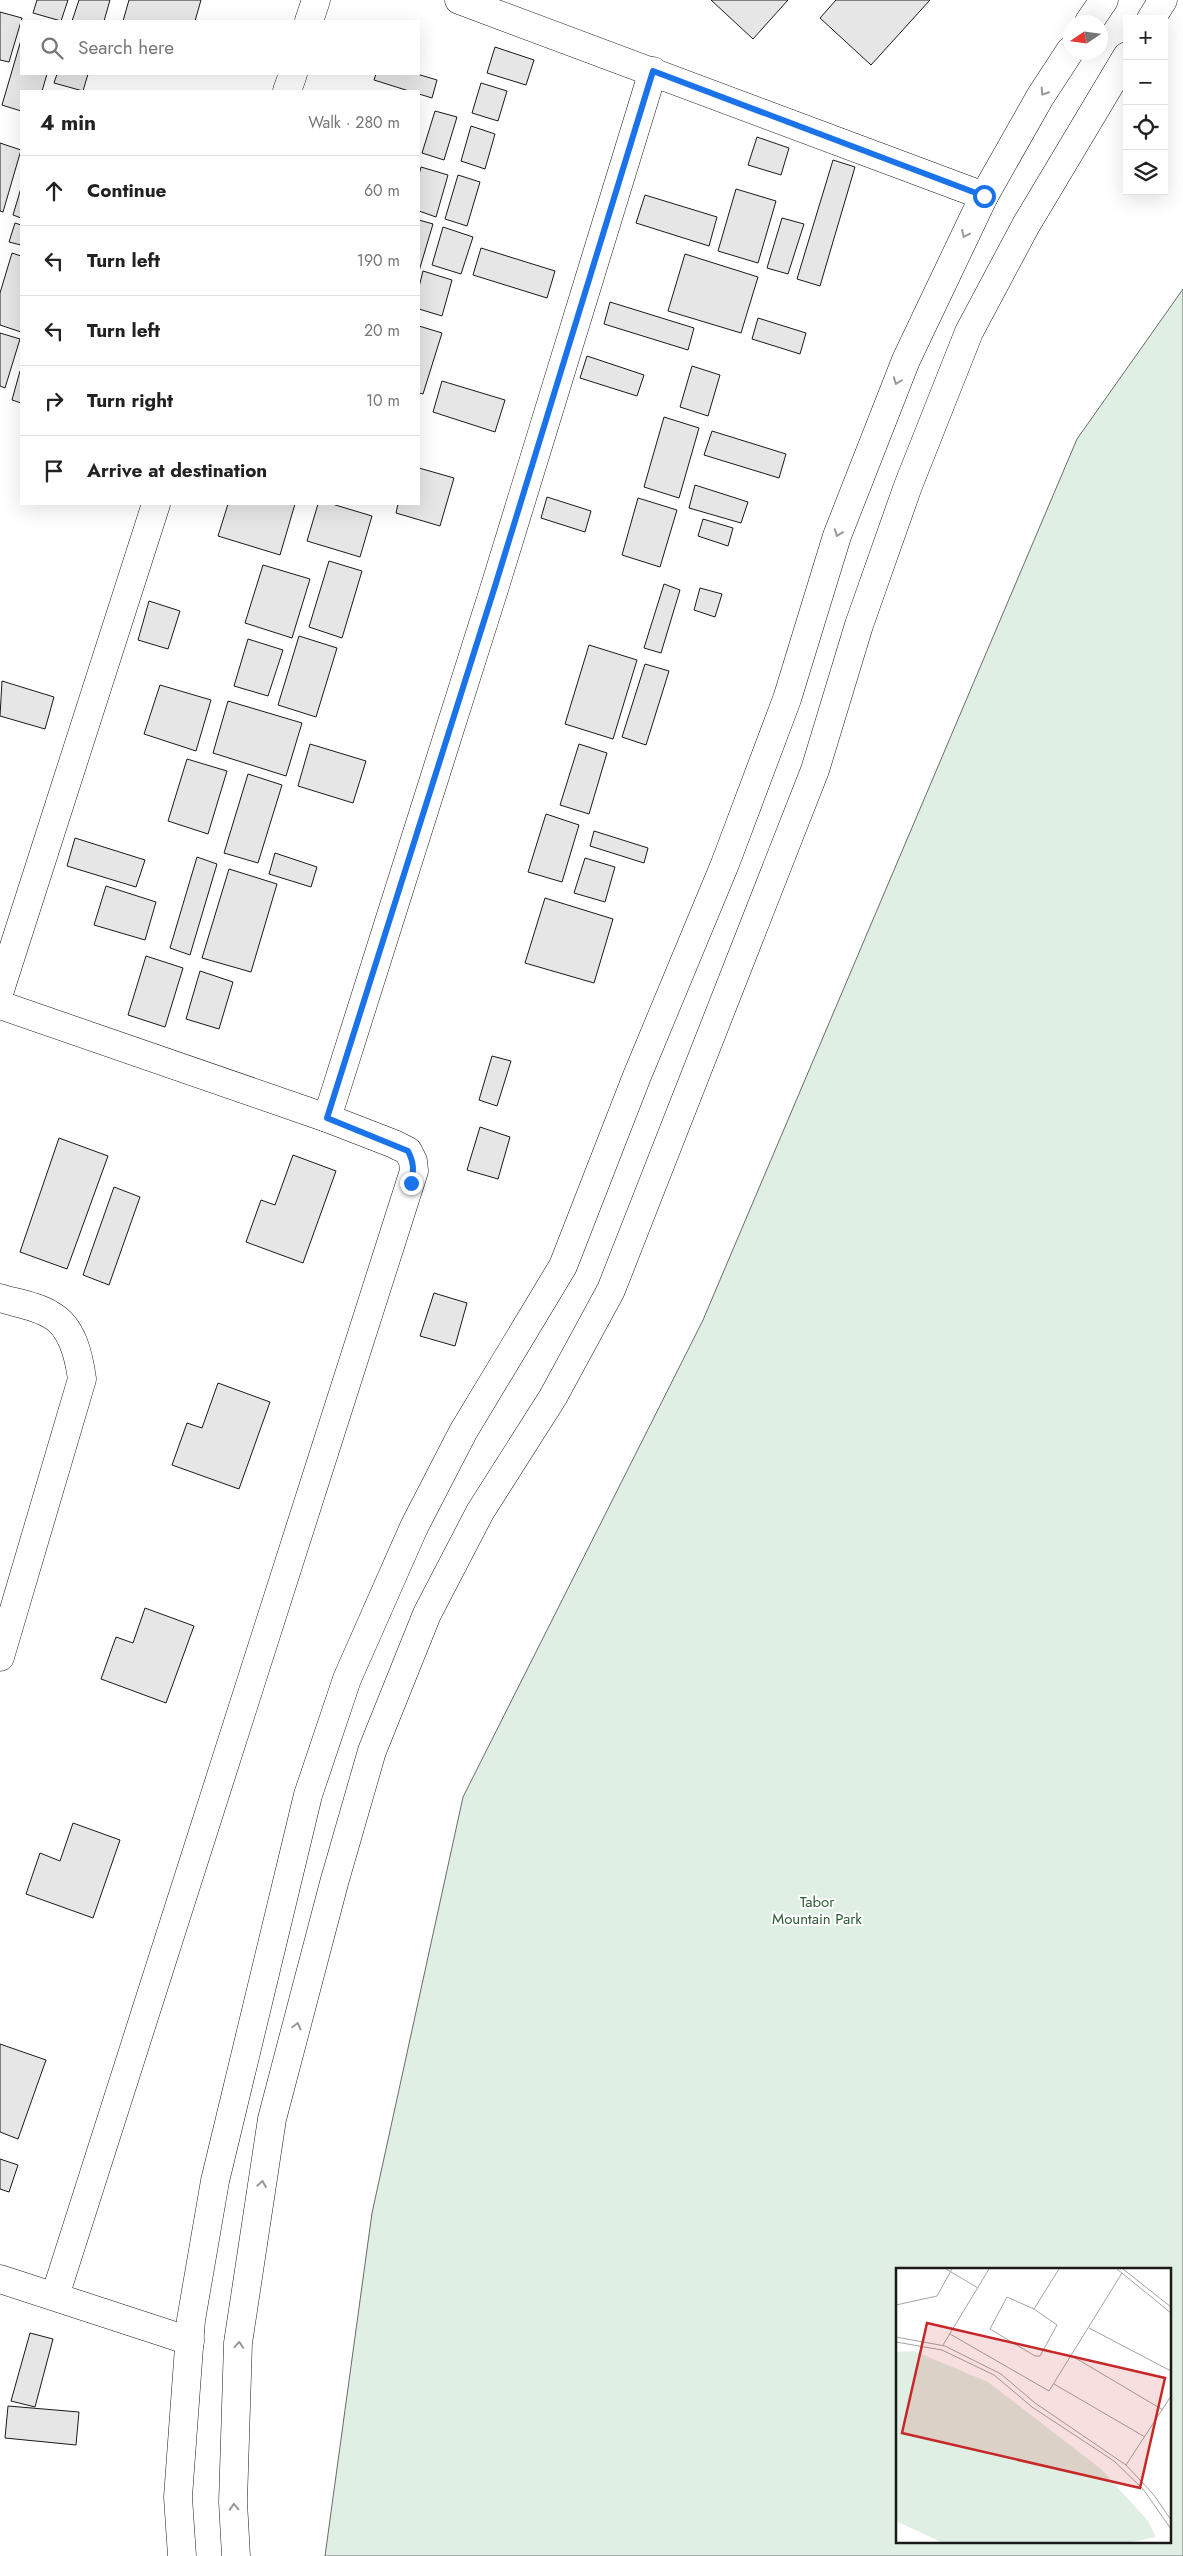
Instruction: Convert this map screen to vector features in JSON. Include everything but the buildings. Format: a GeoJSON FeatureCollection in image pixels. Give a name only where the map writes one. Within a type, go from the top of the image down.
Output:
{"type":"FeatureCollection","features":[{"type":"Feature","properties":{"kind":"street"},"geometry":{"type":"LineString","coordinates":[[309,20],[316,0]]}},
{"type":"Feature","properties":{"kind":"street"},"geometry":{"type":"LineString","coordinates":[[459,0],[984,196]]}},
{"type":"Feature","properties":{"kind":"street"},"geometry":{"type":"LineString","coordinates":[[1094,15],[1104,0]]}},
{"type":"Feature","properties":{"kind":"street"},"geometry":{"type":"LineString","coordinates":[[1154,15],[1163,0]]}},
{"type":"Feature","properties":{"kind":"street"},"geometry":{"type":"LineString","coordinates":[[182,2556],[178,2497],[191,2320],[215,2181],[257,1998],[308,1795],[347,1679],[414,1527],[462,1432],[563,1266],[637,1076],[725,864],[787,700],[837,536],[906,360],[984,196],[1040,97],[1064,60]]}},
{"type":"Feature","properties":{"kind":"street"},"geometry":{"type":"LineString","coordinates":[[236,2556],[233,2502],[238,2343],[272,2119],[334,1883],[372,1751],[431,1606],[480,1512],[553,1397],[610,1290],[815,770],[878,569],[908,486],[969,332],[1026,225],[1125,60]]}},
{"type":"Feature","properties":{"kind":"street"},"geometry":{"type":"LineString","coordinates":[[327,1118],[496,583],[653,71]]}},
{"type":"Feature","properties":{"kind":"street"},"geometry":{"type":"LineString","coordinates":[[287,90],[293,75]]}},
{"type":"Feature","properties":{"kind":"street"},"geometry":{"type":"LineString","coordinates":[[0,990],[156,505]]}},
{"type":"Feature","properties":{"kind":"street"},"geometry":{"type":"LineString","coordinates":[[0,1005],[327,1118],[408,1151],[413,1160],[414,1171],[55,2296]]}},
{"type":"Feature","properties":{"kind":"street"},"geometry":{"type":"LineString","coordinates":[[0,1298],[52,1315],[68,1331],[79,1357],[82,1379],[0,1657]]}},
{"type":"Feature","properties":{"kind":"street"},"geometry":{"type":"LineString","coordinates":[[0,2279],[190,2341]]}},
{"type":"Feature","properties":{"kind":"green space","name":"Tabor Mountain Park"},"geometry":{"type":"Polygon","coordinates":[[[1183,289],[1183,2556],[325,2556],[372,2213],[463,1797],[703,1320],[1077,439],[1183,289]]]}},
{"type":"Feature","properties":{"kind":"route"},"geometry":{"type":"LineString","coordinates":[[411,1183],[414,1171],[413,1160],[408,1151],[327,1118],[496,583],[653,71],[984,196]]}}]}
